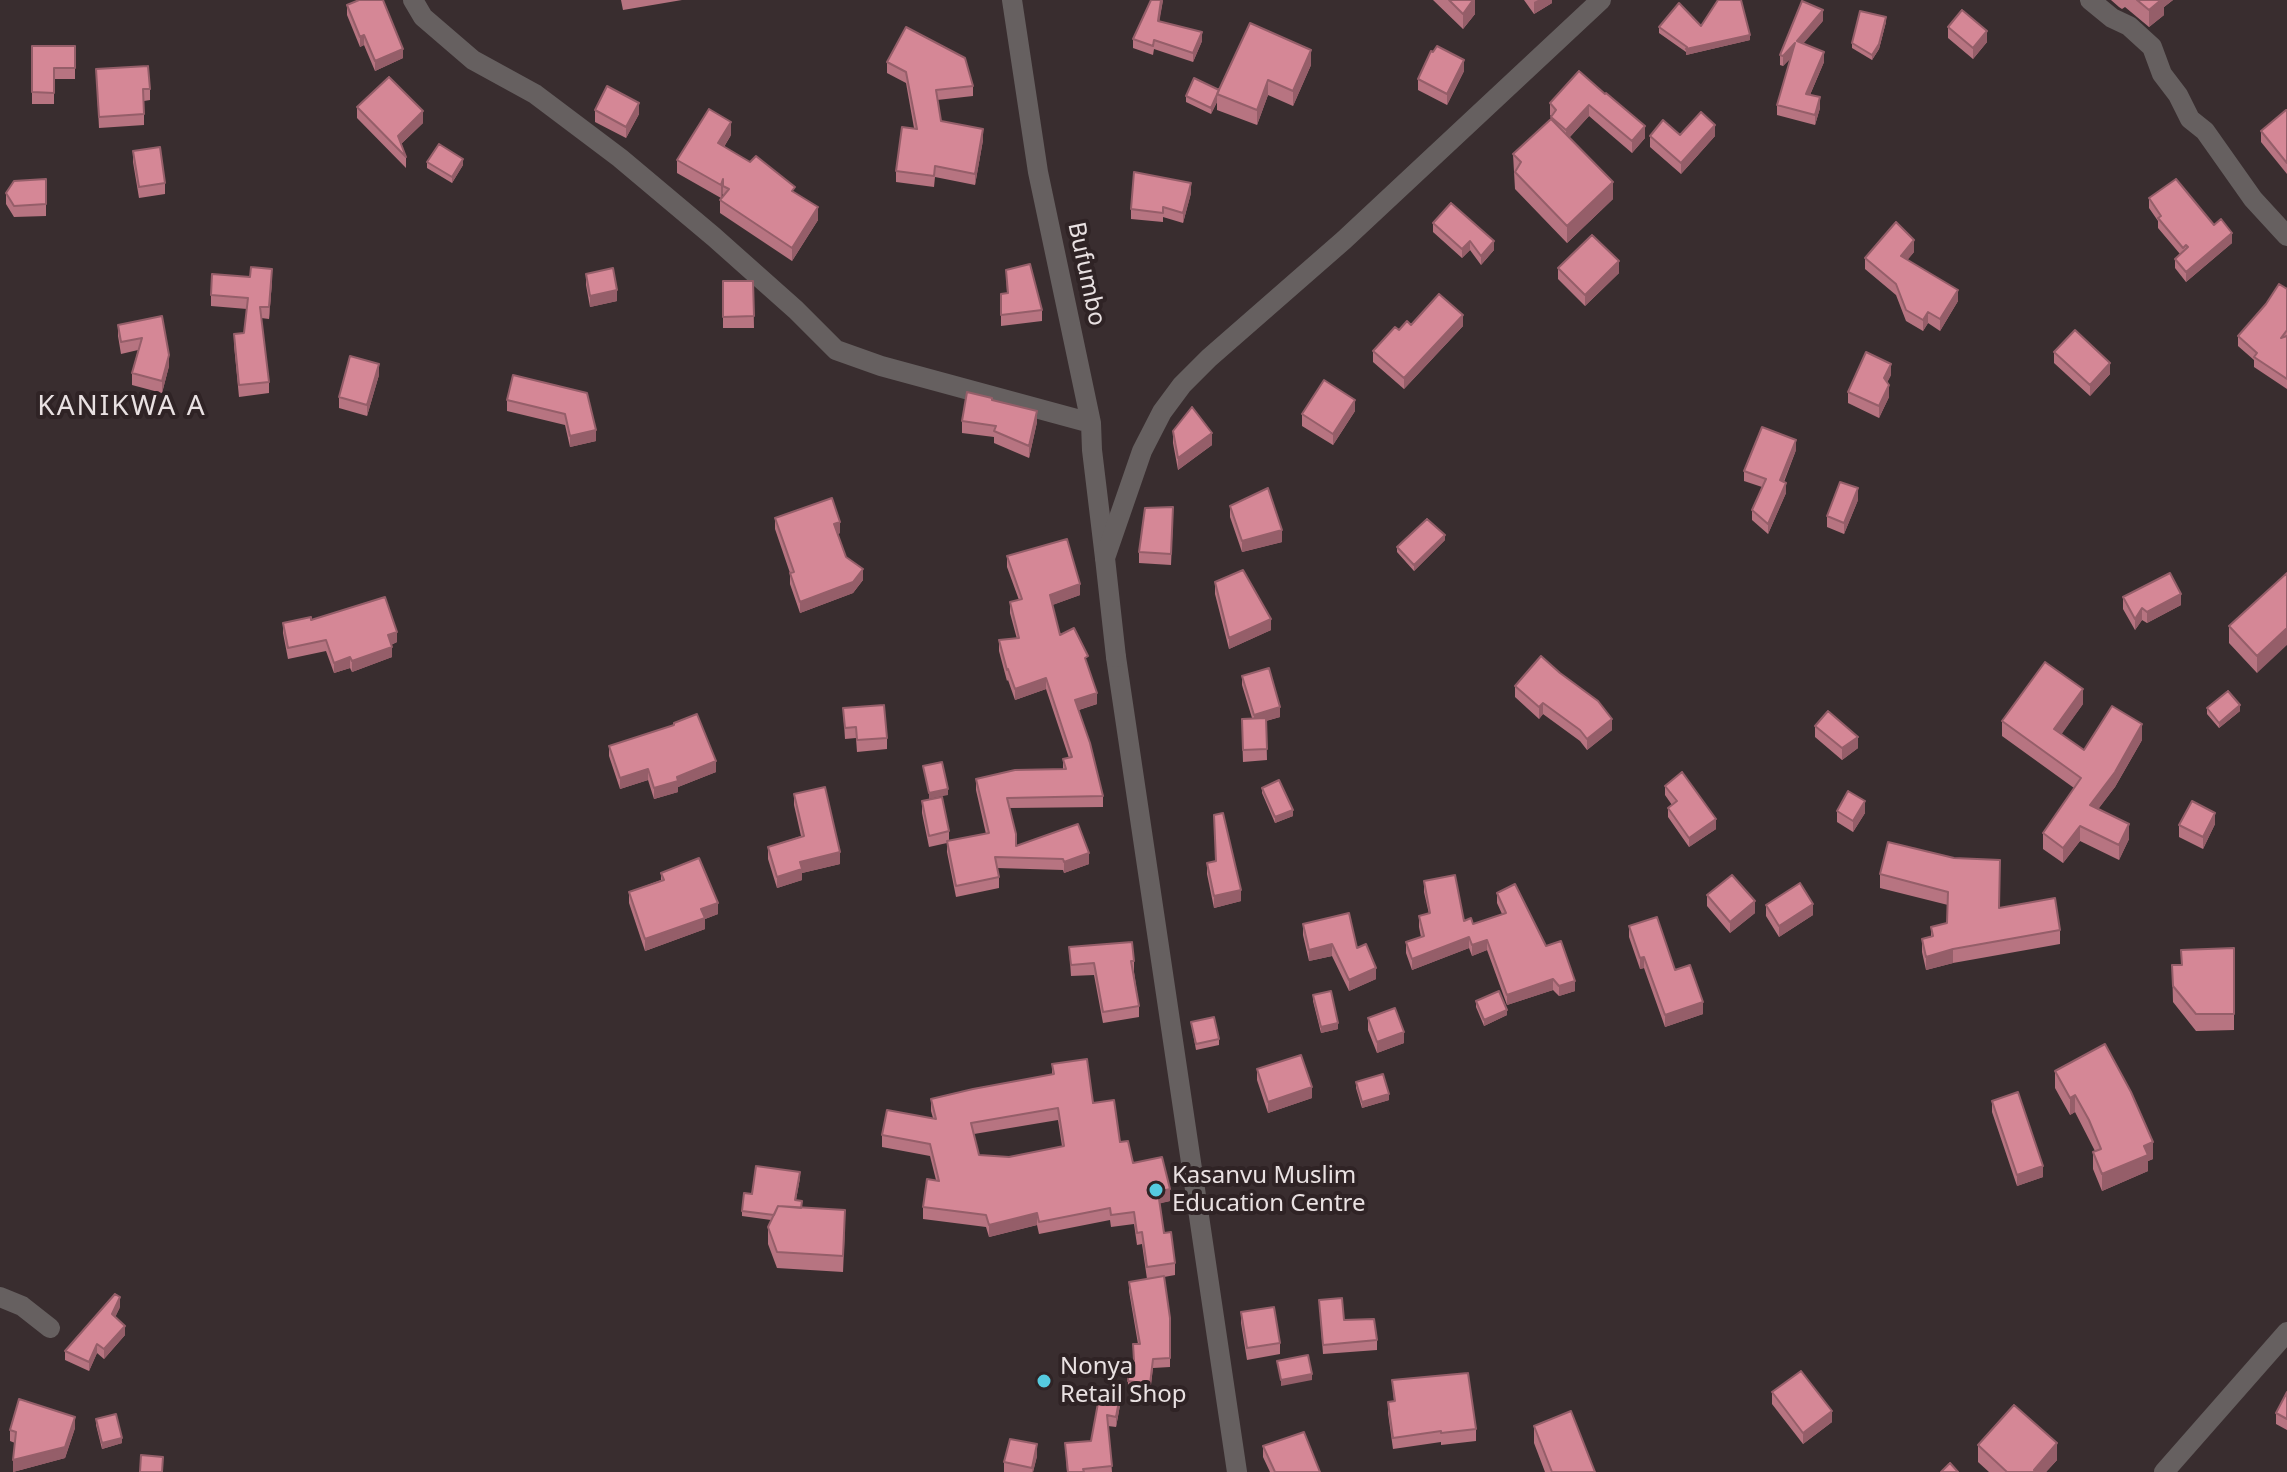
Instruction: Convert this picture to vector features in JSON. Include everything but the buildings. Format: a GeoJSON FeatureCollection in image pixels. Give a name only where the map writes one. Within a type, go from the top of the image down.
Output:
{"type":"FeatureCollection","features":[{"type":"Feature","properties":{"kind":"street"},"geometry":{"type":"LineString","coordinates":[[413,0],[423,17],[473,60],[535,94],[620,158],[726,247],[836,350],[881,366],[1091,423]]}},
{"type":"Feature","properties":{"kind":"street","name":"Bufumbo"},"geometry":{"type":"LineString","coordinates":[[1012,0],[1038,172],[1091,423],[1116,657],[1237,1472]]}},
{"type":"Feature","properties":{"kind":"street"},"geometry":{"type":"LineString","coordinates":[[1105,558],[1142,451],[1162,412],[1182,385],[1344,240],[1601,0]]}},
{"type":"Feature","properties":{"kind":"street"},"geometry":{"type":"LineString","coordinates":[[2090,0],[2112,18],[2129,26],[2152,47],[2162,74],[2178,95],[2190,119],[2205,131],[2253,199],[2287,236]]}},
{"type":"Feature","properties":{"kind":"street"},"geometry":{"type":"LineString","coordinates":[[0,1297],[22,1306],[50,1328]]}},
{"type":"Feature","properties":{"kind":"street"},"geometry":{"type":"LineString","coordinates":[[2164,1472],[2287,1332]]}},
{"type":"Feature","properties":{"kind":"place","name":"Kasanvu Muslim Education Centre"},"geometry":{"type":"Point","coordinates":[1156,1190]}},
{"type":"Feature","properties":{"kind":"place","name":"Nonya Retail Shop"},"geometry":{"type":"Point","coordinates":[1044,1381]}},
{"type":"Feature","properties":{"kind":"district","name":"KANIKWA A"},"geometry":{"type":"Point","coordinates":[122,407]}}]}
